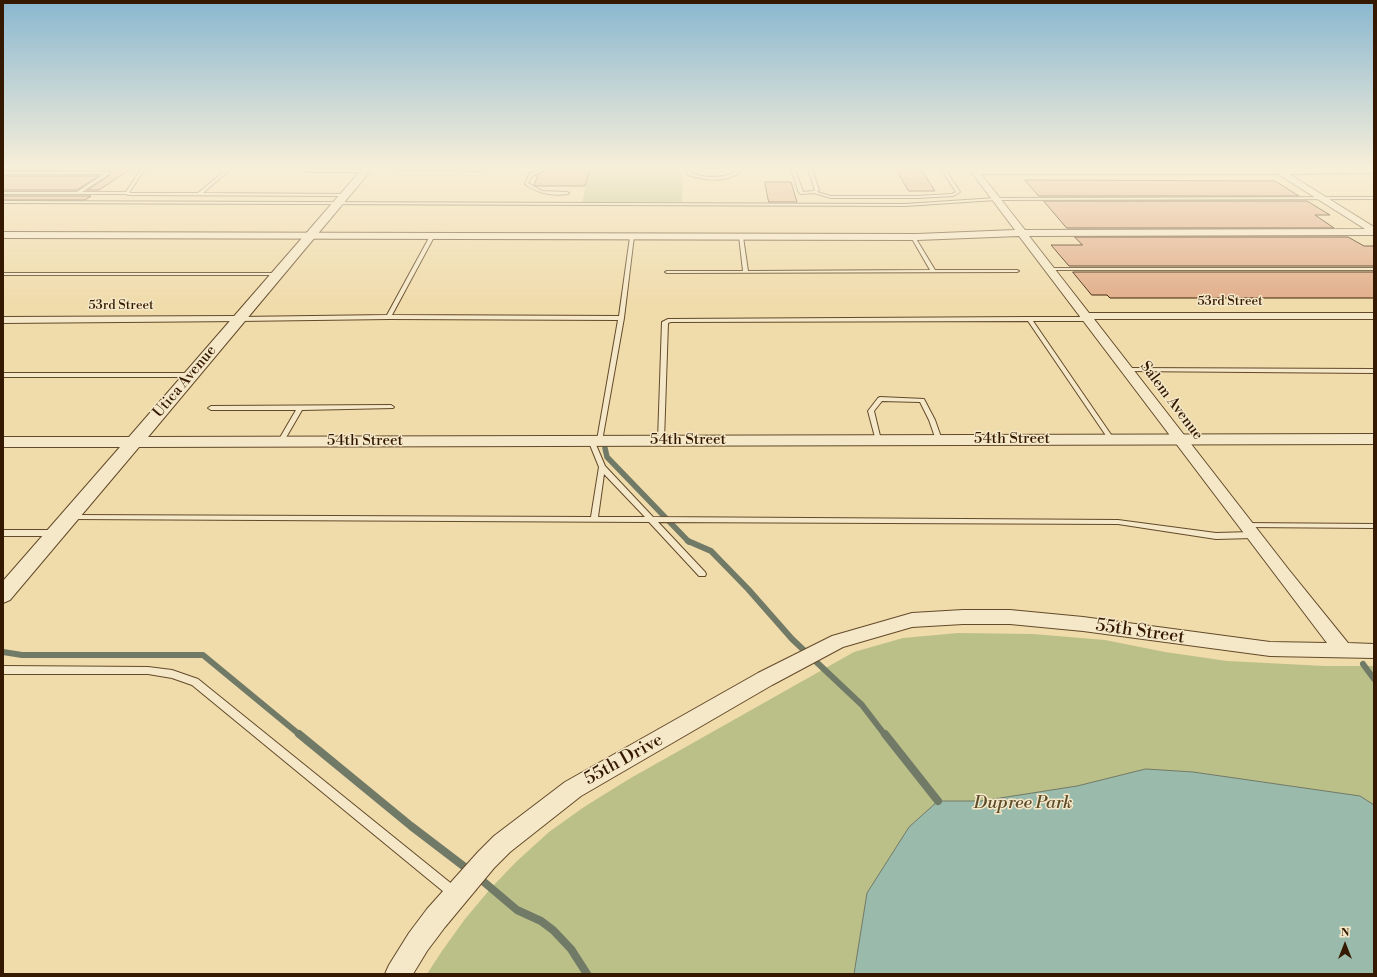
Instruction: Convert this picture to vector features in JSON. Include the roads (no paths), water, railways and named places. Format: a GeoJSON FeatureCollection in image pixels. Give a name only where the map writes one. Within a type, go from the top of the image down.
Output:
{"type":"FeatureCollection","features":[{"type":"Feature","properties":{"kind":"street","name":"Utica Avenue"},"geometry":{"type":"LineString","coordinates":[[3,595],[328,215]]}},
{"type":"Feature","properties":{"kind":"street","name":"Salem Avenue"},"geometry":{"type":"LineString","coordinates":[[1008,215],[1249,530],[1344,651]]}},
{"type":"Feature","properties":{"kind":"street"},"geometry":{"type":"LineString","coordinates":[[1347,215],[1374,232]]}},
{"type":"Feature","properties":{"kind":"street"},"geometry":{"type":"LineString","coordinates":[[3,235],[913,237],[1022,233],[1374,232]]}},
{"type":"Feature","properties":{"kind":"street","name":"53rd Street"},"geometry":{"type":"LineString","coordinates":[[1086,317],[1374,316]]}},
{"type":"Feature","properties":{"kind":"street","name":"53rd Street"},"geometry":{"type":"LineString","coordinates":[[3,320],[238,319]]}},
{"type":"Feature","properties":{"kind":"street","name":"54th Street"},"geometry":{"type":"LineString","coordinates":[[3,442],[1374,439]]}},
{"type":"Feature","properties":{"kind":"street","name":"55th Street"},"geometry":{"type":"LineString","coordinates":[[905,622],[963,617],[1010,617],[1083,624],[1270,649],[1374,651]]}},
{"type":"Feature","properties":{"kind":"street","name":"55th Drive"},"geometry":{"type":"LineString","coordinates":[[398,974],[418,942],[455,894],[502,844],[573,789],[765,679],[838,641],[905,622]]}},
{"type":"Feature","properties":{"kind":"lane"},"geometry":{"type":"LineString","coordinates":[[389,317],[432,237]]}},
{"type":"Feature","properties":{"kind":"lane"},"geometry":{"type":"LineString","coordinates":[[594,518],[602,467],[595,440],[621,318],[632,237]]}},
{"type":"Feature","properties":{"kind":"lane"},"geometry":{"type":"LineString","coordinates":[[741,237],[746,272]]}},
{"type":"Feature","properties":{"kind":"lane"},"geometry":{"type":"LineString","coordinates":[[913,237],[933,271]]}},
{"type":"Feature","properties":{"kind":"lane"},"geometry":{"type":"LineString","coordinates":[[1050,270],[1374,270]]}},
{"type":"Feature","properties":{"kind":"lane"},"geometry":{"type":"LineString","coordinates":[[667,272],[1017,272]]}},
{"type":"Feature","properties":{"kind":"lane"},"geometry":{"type":"LineString","coordinates":[[3,274],[278,274]]}},
{"type":"Feature","properties":{"kind":"lane"},"geometry":{"type":"LineString","coordinates":[[238,319],[389,317],[621,318]]}},
{"type":"Feature","properties":{"kind":"lane"},"geometry":{"type":"LineString","coordinates":[[661,440],[665,322],[670,320],[1029,319],[1086,317]]}},
{"type":"Feature","properties":{"kind":"lane"},"geometry":{"type":"LineString","coordinates":[[1029,319],[1111,439]]}},
{"type":"Feature","properties":{"kind":"lane"},"geometry":{"type":"LineString","coordinates":[[1127,370],[1374,371]]}},
{"type":"Feature","properties":{"kind":"lane"},"geometry":{"type":"LineString","coordinates":[[3,375],[190,375]]}},
{"type":"Feature","properties":{"kind":"lane"},"geometry":{"type":"LineString","coordinates":[[878,440],[871,411],[880,399],[922,400],[932,420],[939,440]]}},
{"type":"Feature","properties":{"kind":"lane"},"geometry":{"type":"LineString","coordinates":[[211,408],[391,407]]}},
{"type":"Feature","properties":{"kind":"lane"},"geometry":{"type":"LineString","coordinates":[[281,441],[300,408]]}},
{"type":"Feature","properties":{"kind":"lane"},"geometry":{"type":"LineString","coordinates":[[602,467],[702,574]]}},
{"type":"Feature","properties":{"kind":"lane"},"geometry":{"type":"LineString","coordinates":[[70,516],[1118,522],[1216,536],[1249,530],[1374,526]]}},
{"type":"Feature","properties":{"kind":"lane"},"geometry":{"type":"LineString","coordinates":[[3,533],[56,533]]}},
{"type":"Feature","properties":{"kind":"lane"},"geometry":{"type":"LineString","coordinates":[[3,670],[141,671],[166,672],[182,675],[195,682],[455,894]]}},
{"type":"Feature","properties":{"kind":"waterway"},"geometry":{"type":"LineString","coordinates":[[605,448],[607,457],[688,541]]}},
{"type":"Feature","properties":{"kind":"waterway"},"geometry":{"type":"LineString","coordinates":[[688,541],[711,551],[748,589],[792,639],[862,705],[885,735]]}},
{"type":"Feature","properties":{"kind":"waterway"},"geometry":{"type":"LineString","coordinates":[[3,652],[22,655],[203,655],[300,735]]}},
{"type":"Feature","properties":{"kind":"waterway"},"geometry":{"type":"LineString","coordinates":[[1363,664],[1374,679]]}},
{"type":"Feature","properties":{"kind":"waterway"},"geometry":{"type":"LineString","coordinates":[[299,734],[411,826],[470,871]]}},
{"type":"Feature","properties":{"kind":"waterway"},"geometry":{"type":"LineString","coordinates":[[885,734],[938,801]]}},
{"type":"Feature","properties":{"kind":"waterway"},"geometry":{"type":"LineString","coordinates":[[478,877],[517,910],[541,921],[553,930],[571,949],[587,974]]}},
{"type":"Feature","properties":{"kind":"park label","name":"Dupree Park"},"geometry":{"type":"Point","coordinates":[1023,804]}}]}
